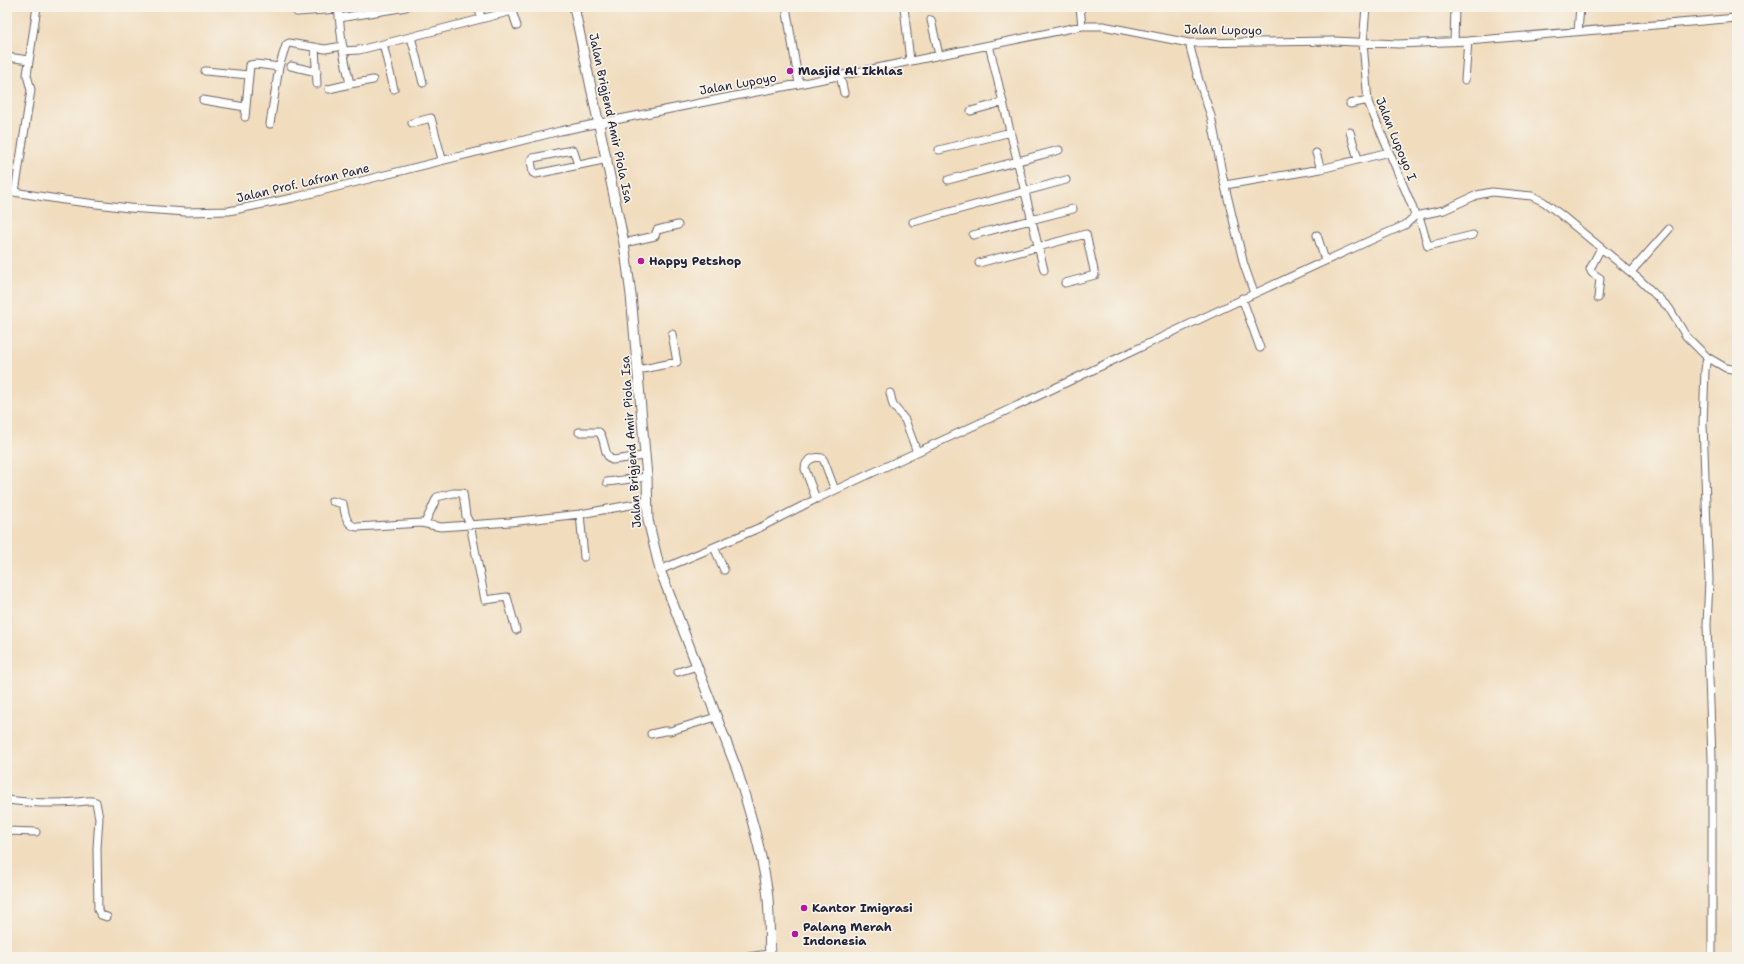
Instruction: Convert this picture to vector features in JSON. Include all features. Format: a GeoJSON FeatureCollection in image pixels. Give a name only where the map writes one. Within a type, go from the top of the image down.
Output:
{"type":"FeatureCollection","features":[{"type":"Feature","properties":{"kind":"main road","name":"Jalan Brigjend Amir Piola Isa"},"geometry":{"type":"LineString","coordinates":[[577,8],[624,242],[632,294],[649,526],[660,570],[737,770],[758,842],[767,890],[770,956]]}},
{"type":"Feature","properties":{"kind":"street"},"geometry":{"type":"LineString","coordinates":[[15,192],[31,90],[27,78],[36,7]]}},
{"type":"Feature","properties":{"kind":"street"},"geometry":{"type":"LineString","coordinates":[[339,18],[406,7]]}},
{"type":"Feature","properties":{"kind":"street"},"geometry":{"type":"LineString","coordinates":[[479,7],[481,19]]}},
{"type":"Feature","properties":{"kind":"street"},"geometry":{"type":"LineString","coordinates":[[786,7],[799,84]]}},
{"type":"Feature","properties":{"kind":"street"},"geometry":{"type":"LineString","coordinates":[[904,7],[910,61]]}},
{"type":"Feature","properties":{"kind":"street"},"geometry":{"type":"LineString","coordinates":[[1080,7],[1082,26]]}},
{"type":"Feature","properties":{"kind":"street","name":"Jalan Lupoyo I"},"geometry":{"type":"LineString","coordinates":[[1366,7],[1363,43],[1368,100],[1417,216],[1428,246],[1473,235]]}},
{"type":"Feature","properties":{"kind":"street"},"geometry":{"type":"LineString","coordinates":[[1454,42],[1456,7]]}},
{"type":"Feature","properties":{"kind":"street"},"geometry":{"type":"LineString","coordinates":[[1578,31],[1580,7]]}},
{"type":"Feature","properties":{"kind":"street"},"geometry":{"type":"LineString","coordinates":[[297,12],[338,8],[343,49],[350,84]]}},
{"type":"Feature","properties":{"kind":"street"},"geometry":{"type":"LineString","coordinates":[[270,124],[279,67],[284,48],[289,43],[325,49],[358,50],[481,19],[512,9],[517,26]]}},
{"type":"Feature","properties":{"kind":"street","name":"Jalan Lupoyo"},"geometry":{"type":"LineString","coordinates":[[600,122],[799,84],[1082,26],[1103,26],[1189,43],[1312,41],[1404,44],[1454,42],[1737,18]]}},
{"type":"Feature","properties":{"kind":"street"},"geometry":{"type":"LineString","coordinates":[[931,20],[939,55]]}},
{"type":"Feature","properties":{"kind":"street"},"geometry":{"type":"LineString","coordinates":[[411,36],[423,83]]}},
{"type":"Feature","properties":{"kind":"street"},"geometry":{"type":"LineString","coordinates":[[1465,80],[1468,40]]}},
{"type":"Feature","properties":{"kind":"street"},"geometry":{"type":"LineString","coordinates":[[1189,43],[1199,81],[1211,116],[1225,185],[1244,265],[1254,293]]}},
{"type":"Feature","properties":{"kind":"street"},"geometry":{"type":"LineString","coordinates":[[384,44],[394,89]]}},
{"type":"Feature","properties":{"kind":"street"},"geometry":{"type":"LineString","coordinates":[[989,45],[1044,270]]}},
{"type":"Feature","properties":{"kind":"street"},"geometry":{"type":"LineString","coordinates":[[315,47],[317,84]]}},
{"type":"Feature","properties":{"kind":"street"},"geometry":{"type":"LineString","coordinates":[[7,57],[29,60]]}},
{"type":"Feature","properties":{"kind":"street"},"geometry":{"type":"LineString","coordinates":[[245,117],[251,64],[279,67]]}},
{"type":"Feature","properties":{"kind":"street"},"geometry":{"type":"LineString","coordinates":[[291,66],[317,72]]}},
{"type":"Feature","properties":{"kind":"street"},"geometry":{"type":"LineString","coordinates":[[205,71],[249,75]]}},
{"type":"Feature","properties":{"kind":"street"},"geometry":{"type":"LineString","coordinates":[[840,75],[844,92]]}},
{"type":"Feature","properties":{"kind":"street"},"geometry":{"type":"LineString","coordinates":[[329,88],[373,80]]}},
{"type":"Feature","properties":{"kind":"street"},"geometry":{"type":"LineString","coordinates":[[203,100],[245,107]]}},
{"type":"Feature","properties":{"kind":"street"},"geometry":{"type":"LineString","coordinates":[[1350,104],[1368,100]]}},
{"type":"Feature","properties":{"kind":"street"},"geometry":{"type":"LineString","coordinates":[[971,111],[1003,102]]}},
{"type":"Feature","properties":{"kind":"street"},"geometry":{"type":"LineString","coordinates":[[412,123],[431,118],[442,160]]}},
{"type":"Feature","properties":{"kind":"street","name":"Jalan Prof. Lafran Pane"},"geometry":{"type":"LineString","coordinates":[[7,191],[129,208],[186,212],[219,212],[294,198],[442,160],[600,122]]}},
{"type":"Feature","properties":{"kind":"street"},"geometry":{"type":"LineString","coordinates":[[939,150],[1011,132]]}},
{"type":"Feature","properties":{"kind":"street"},"geometry":{"type":"LineString","coordinates":[[1350,132],[1358,159]]}},
{"type":"Feature","properties":{"kind":"street"},"geometry":{"type":"LineString","coordinates":[[578,165],[572,150],[536,157],[531,160],[534,174],[608,159]]}},
{"type":"Feature","properties":{"kind":"street"},"geometry":{"type":"LineString","coordinates":[[948,180],[1059,150]]}},
{"type":"Feature","properties":{"kind":"street"},"geometry":{"type":"LineString","coordinates":[[1225,185],[1321,169],[1389,152]]}},
{"type":"Feature","properties":{"kind":"street"},"geometry":{"type":"LineString","coordinates":[[1316,153],[1321,169]]}},
{"type":"Feature","properties":{"kind":"street"},"geometry":{"type":"LineString","coordinates":[[913,222],[1066,180]]}},
{"type":"Feature","properties":{"kind":"street"},"geometry":{"type":"LineString","coordinates":[[660,570],[761,527],[835,490],[1049,392],[1242,298],[1405,225],[1417,216],[1444,210],[1477,195],[1485,193],[1492,192],[1527,195],[1544,202],[1631,272],[1669,308],[1686,336],[1707,356],[1726,368],[1737,370]]}},
{"type":"Feature","properties":{"kind":"street"},"geometry":{"type":"LineString","coordinates":[[973,235],[1073,209]]}},
{"type":"Feature","properties":{"kind":"street"},"geometry":{"type":"LineString","coordinates":[[624,242],[655,236],[657,230],[678,225]]}},
{"type":"Feature","properties":{"kind":"street"},"geometry":{"type":"LineString","coordinates":[[1631,272],[1669,229]]}},
{"type":"Feature","properties":{"kind":"street"},"geometry":{"type":"LineString","coordinates":[[978,263],[1086,234],[1096,275],[1065,283]]}},
{"type":"Feature","properties":{"kind":"street"},"geometry":{"type":"LineString","coordinates":[[1317,235],[1325,260]]}},
{"type":"Feature","properties":{"kind":"street"},"geometry":{"type":"LineString","coordinates":[[1598,298],[1600,278],[1592,273],[1590,269],[1601,248]]}},
{"type":"Feature","properties":{"kind":"street"},"geometry":{"type":"LineString","coordinates":[[1242,298],[1260,348]]}},
{"type":"Feature","properties":{"kind":"street"},"geometry":{"type":"LineString","coordinates":[[638,370],[678,362],[672,334]]}},
{"type":"Feature","properties":{"kind":"street"},"geometry":{"type":"LineString","coordinates":[[1707,356],[1703,424],[1709,573],[1707,625],[1712,758],[1712,957]]}},
{"type":"Feature","properties":{"kind":"street"},"geometry":{"type":"LineString","coordinates":[[890,393],[893,405],[905,420],[917,452]]}},
{"type":"Feature","properties":{"kind":"street"},"geometry":{"type":"LineString","coordinates":[[578,432],[599,432],[608,456],[612,460],[644,456]]}},
{"type":"Feature","properties":{"kind":"street"},"geometry":{"type":"LineString","coordinates":[[816,499],[805,469],[805,465],[808,461],[815,458],[822,458],[835,490]]}},
{"type":"Feature","properties":{"kind":"street"},"geometry":{"type":"LineString","coordinates":[[606,482],[646,477]]}},
{"type":"Feature","properties":{"kind":"street"},"geometry":{"type":"LineString","coordinates":[[425,523],[437,498],[444,494],[462,492],[464,494],[466,516],[470,524],[485,600],[507,597],[516,630]]}},
{"type":"Feature","properties":{"kind":"street"},"geometry":{"type":"LineString","coordinates":[[332,501],[343,504],[347,519],[353,526],[425,523],[440,527],[510,522],[580,514],[647,502]]}},
{"type":"Feature","properties":{"kind":"street"},"geometry":{"type":"LineString","coordinates":[[580,514],[584,557]]}},
{"type":"Feature","properties":{"kind":"street"},"geometry":{"type":"LineString","coordinates":[[714,547],[724,570]]}},
{"type":"Feature","properties":{"kind":"street"},"geometry":{"type":"LineString","coordinates":[[678,672],[697,666]]}},
{"type":"Feature","properties":{"kind":"street"},"geometry":{"type":"LineString","coordinates":[[651,734],[664,730],[670,731],[716,717]]}},
{"type":"Feature","properties":{"kind":"street"},"geometry":{"type":"LineString","coordinates":[[7,800],[46,804],[90,800],[96,802],[99,818],[97,848],[98,910],[101,915],[106,917]]}},
{"type":"Feature","properties":{"kind":"street"},"geometry":{"type":"LineString","coordinates":[[7,831],[36,832]]}},
{"type":"Feature","properties":{"kind":"street"},"geometry":{"type":"LineString","coordinates":[[747,957],[770,956]]}},
{"type":"Feature","properties":{"kind":"place","name":"Masjid Al Ikhlas"},"geometry":{"type":"Point","coordinates":[790,71]}},
{"type":"Feature","properties":{"kind":"place","name":"Happy Petshop"},"geometry":{"type":"Point","coordinates":[641,261]}},
{"type":"Feature","properties":{"kind":"place","name":"Kantor Imigrasi"},"geometry":{"type":"Point","coordinates":[804,908]}},
{"type":"Feature","properties":{"kind":"place","name":"Palang Merah Indonesia"},"geometry":{"type":"Point","coordinates":[795,934]}}]}
